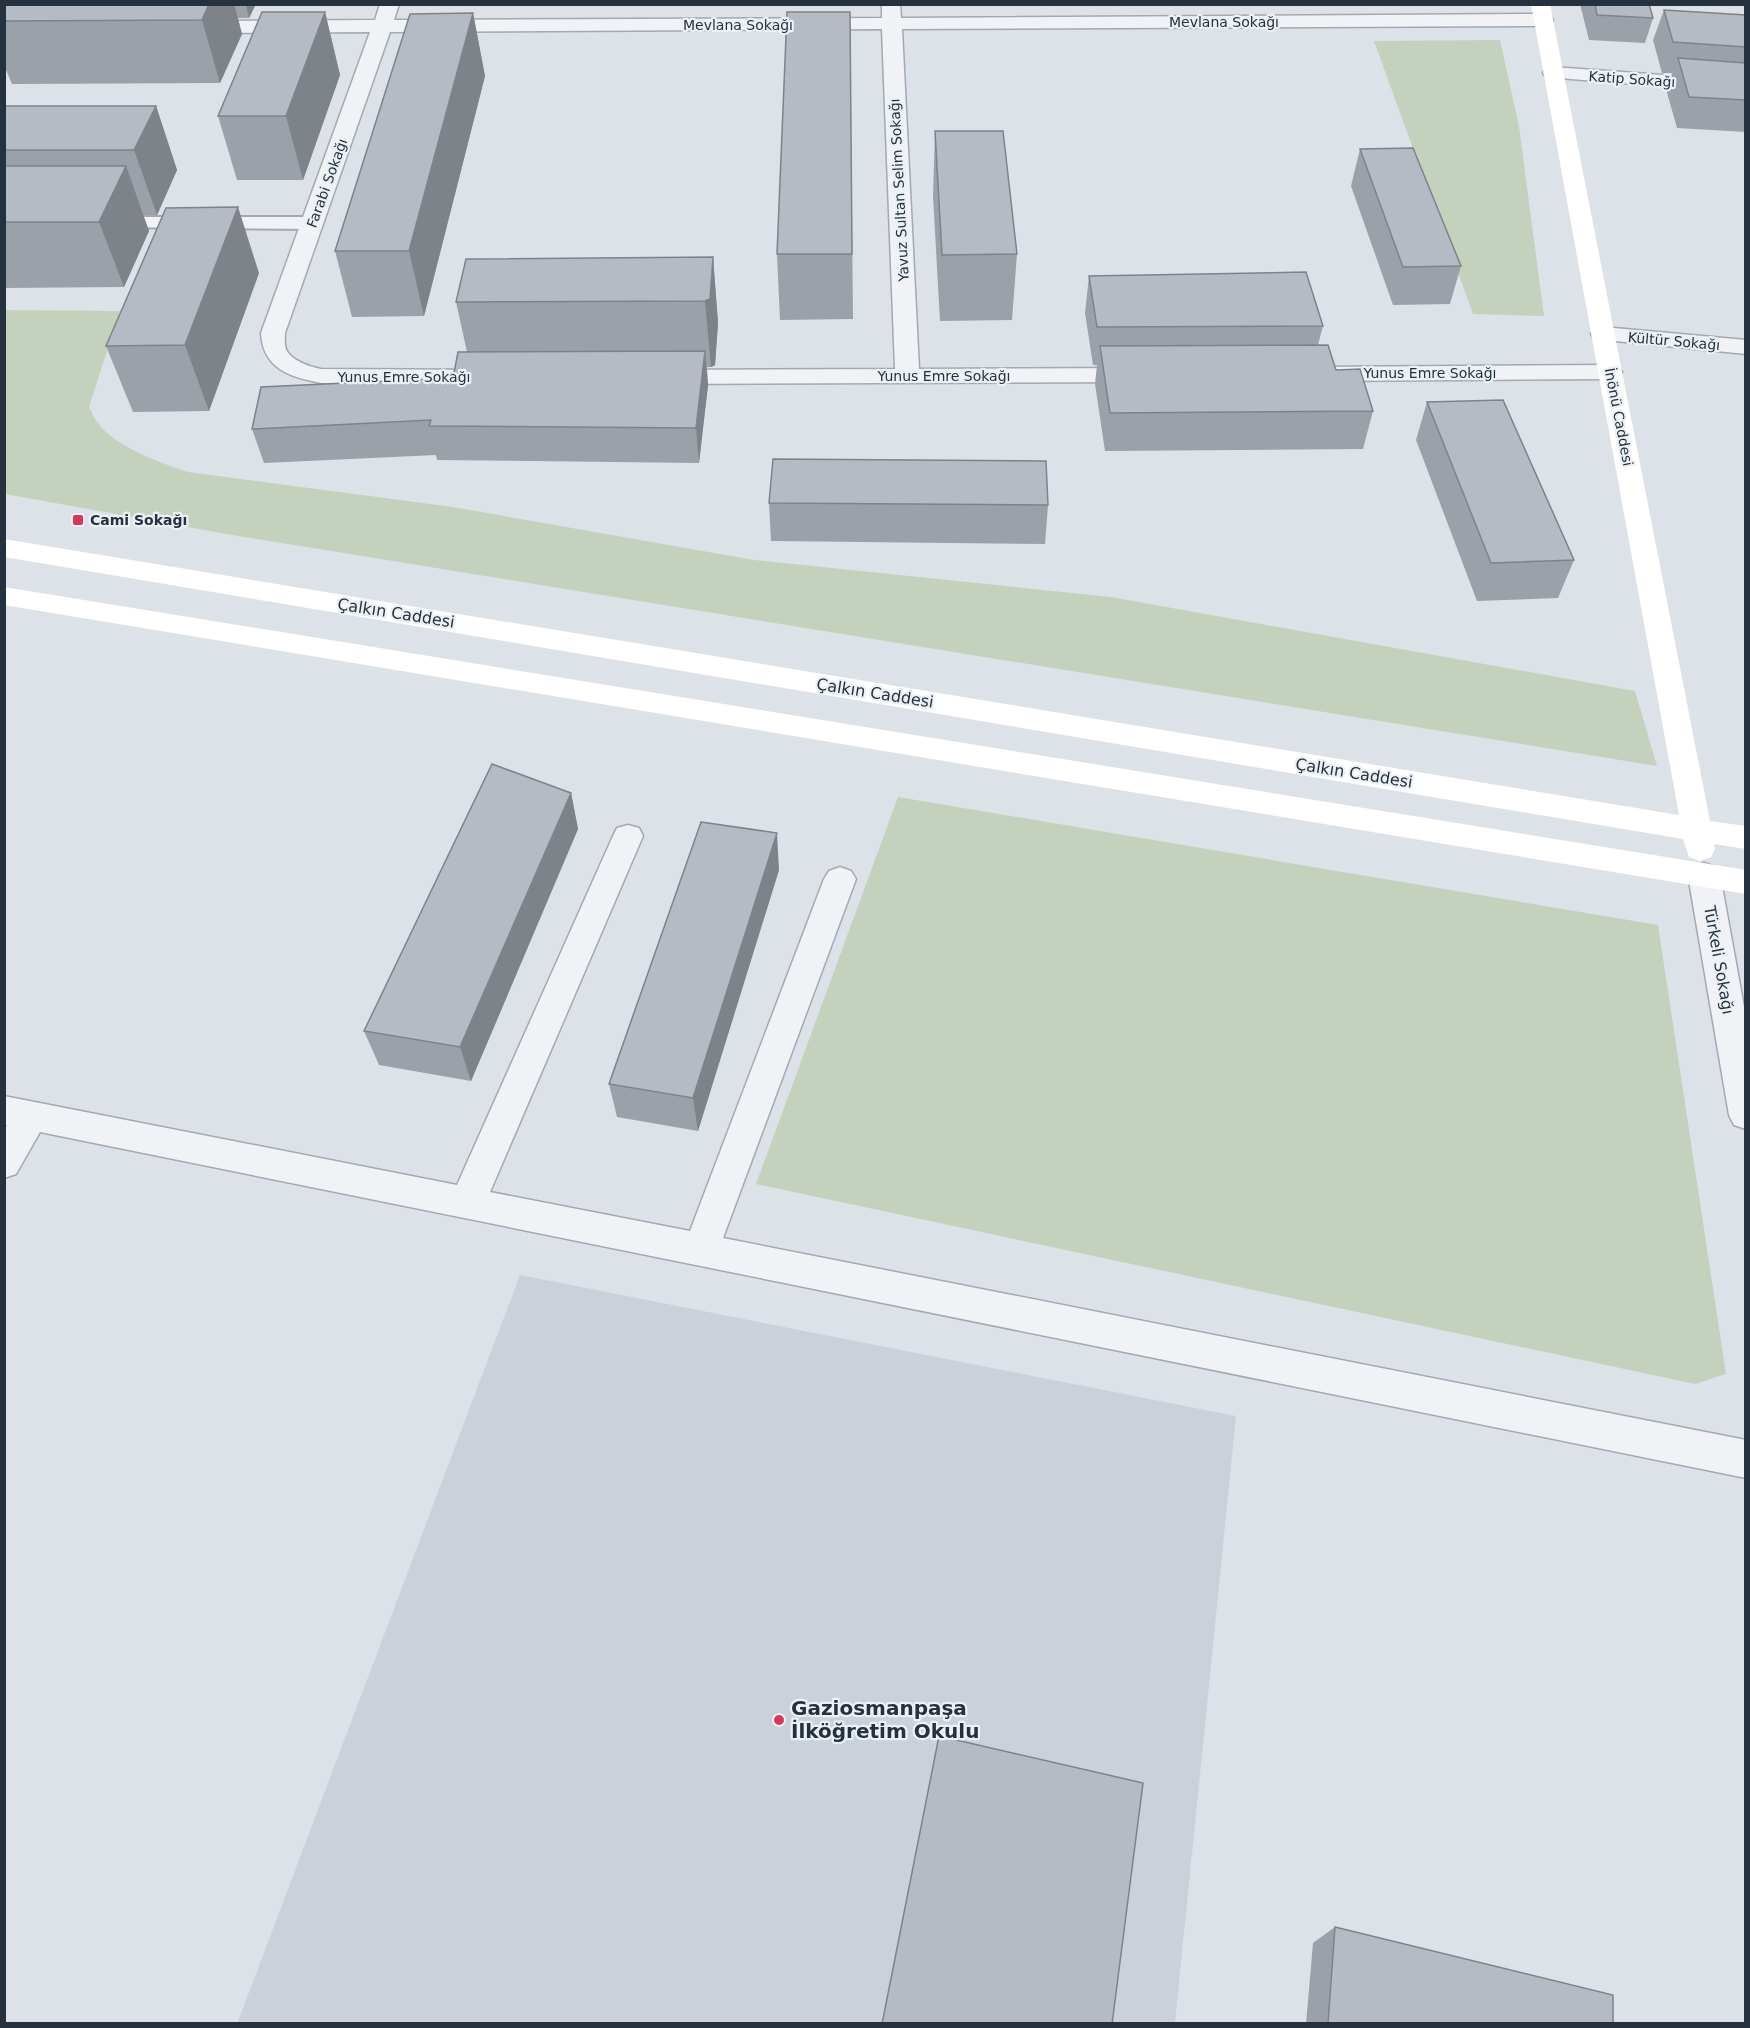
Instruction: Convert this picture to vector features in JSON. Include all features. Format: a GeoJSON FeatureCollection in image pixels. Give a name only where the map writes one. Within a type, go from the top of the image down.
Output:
{"type":"FeatureCollection","features":[{"type":"Feature","properties":{"kind":"main road","name":"İnönü Caddesi"},"geometry":{"type":"LineString","coordinates":[[1542,12],[1704,875]]}},
{"type":"Feature","properties":{"kind":"main road","name":"Çalkın Caddesi"},"geometry":{"type":"LineString","coordinates":[[4,548],[1746,838]]}},
{"type":"Feature","properties":{"kind":"main road"},"geometry":{"type":"LineString","coordinates":[[4,596],[1746,882]]}},
{"type":"Feature","properties":{"kind":"street","name":"Farabi Sokağı"},"geometry":{"type":"LineString","coordinates":[[282,360],[274,349],[273,333],[390,4]]}},
{"type":"Feature","properties":{"kind":"street","name":"Mevlana Sokağı"},"geometry":{"type":"LineString","coordinates":[[182,27],[382,26],[891,14],[1542,12]]}},
{"type":"Feature","properties":{"kind":"street","name":"Yavuz Sultan Selim Sokağı"},"geometry":{"type":"LineString","coordinates":[[891,14],[907,376]]}},
{"type":"Feature","properties":{"kind":"street","name":"Katip Sokağı"},"geometry":{"type":"LineString","coordinates":[[1553,74],[1746,87]]}},
{"type":"Feature","properties":{"kind":"street","name":"Kültür Sokağı"},"geometry":{"type":"LineString","coordinates":[[1603,334],[1746,347]]}},
{"type":"Feature","properties":{"kind":"street","name":"Yunus Emre Sokağı"},"geometry":{"type":"LineString","coordinates":[[282,360],[302,372],[332,378],[524,377]]}},
{"type":"Feature","properties":{"kind":"street","name":"Yunus Emre Sokağı"},"geometry":{"type":"LineString","coordinates":[[1300,374],[1610,372]]}},
{"type":"Feature","properties":{"kind":"street","name":"Yunus Emre Sokağı"},"geometry":{"type":"LineString","coordinates":[[644,377],[1169,375]]}},
{"type":"Feature","properties":{"kind":"street"},"geometry":{"type":"LineString","coordinates":[[468,1201],[628,836]]}},
{"type":"Feature","properties":{"kind":"street","name":"Türkeli Sokağı"},"geometry":{"type":"LineString","coordinates":[[1704,875],[1746,1115]]}},
{"type":"Feature","properties":{"kind":"street"},"geometry":{"type":"LineString","coordinates":[[701,1249],[840,879]]}},
{"type":"Feature","properties":{"kind":"street"},"geometry":{"type":"LineString","coordinates":[[4,1163],[18,1112],[1746,1459]]}},
{"type":"Feature","properties":{"kind":"lane"},"geometry":{"type":"LineString","coordinates":[[87,223],[312,223]]}},
{"type":"Feature","properties":{"kind":"shaded area","name":"Gaziosmanpaşa İlköğretim Okulu"},"geometry":{"type":"Polygon","coordinates":[[[520,1275],[1236,1416],[1175,2023],[237,2024],[520,1275]]]}},
{"type":"Feature","properties":{"kind":"green space"},"geometry":{"type":"Polygon","coordinates":[[[1500,40],[1519,126],[1544,316],[1473,314],[1374,41],[1500,40]]]}},
{"type":"Feature","properties":{"kind":"green space"},"geometry":{"type":"Polygon","coordinates":[[[4,310],[120,311],[89,407],[105,431],[127,447],[188,472],[453,507],[754,560],[1111,597],[1635,691],[1657,766],[232,535],[5,494],[4,310]]]}},
{"type":"Feature","properties":{"kind":"green space"},"geometry":{"type":"Polygon","coordinates":[[[898,797],[1658,925],[1726,1374],[1695,1384],[756,1184],[898,797]]]}},
{"type":"Feature","properties":{"kind":"building"},"geometry":{"type":"Polygon","coordinates":[[[4,4],[209,4],[202,20],[4,21],[4,4]]]}},
{"type":"Feature","properties":{"kind":"building"},"geometry":{"type":"Polygon","coordinates":[[[1595,4],[1649,4],[1653,18],[1597,15],[1595,4]]]}},
{"type":"Feature","properties":{"kind":"building"},"geometry":{"type":"Polygon","coordinates":[[[1664,10],[1746,15],[1746,47],[1673,42],[1664,10]]]}},
{"type":"Feature","properties":{"kind":"building"},"geometry":{"type":"Polygon","coordinates":[[[262,12],[325,12],[286,116],[218,116],[262,12]]]}},
{"type":"Feature","properties":{"kind":"building"},"geometry":{"type":"Polygon","coordinates":[[[787,12],[850,12],[852,254],[777,254],[787,12]]]}},
{"type":"Feature","properties":{"kind":"building"},"geometry":{"type":"Polygon","coordinates":[[[473,13],[409,251],[335,251],[410,14],[473,13]]]}},
{"type":"Feature","properties":{"kind":"building"},"geometry":{"type":"Polygon","coordinates":[[[1678,58],[1746,63],[1746,100],[1689,97],[1678,58]]]}},
{"type":"Feature","properties":{"kind":"building"},"geometry":{"type":"Polygon","coordinates":[[[4,106],[156,106],[134,150],[4,150],[4,106]]]}},
{"type":"Feature","properties":{"kind":"building"},"geometry":{"type":"Polygon","coordinates":[[[935,131],[1003,131],[1017,254],[942,255],[935,131]]]}},
{"type":"Feature","properties":{"kind":"building"},"geometry":{"type":"Polygon","coordinates":[[[1413,148],[1461,266],[1403,267],[1360,149],[1413,148]]]}},
{"type":"Feature","properties":{"kind":"building"},"geometry":{"type":"Polygon","coordinates":[[[4,166],[126,166],[99,222],[4,222],[4,166]]]}},
{"type":"Feature","properties":{"kind":"building"},"geometry":{"type":"Polygon","coordinates":[[[238,207],[185,345],[106,346],[166,208],[238,207]]]}},
{"type":"Feature","properties":{"kind":"building"},"geometry":{"type":"Polygon","coordinates":[[[713,257],[710,299],[705,301],[456,302],[466,259],[713,257]]]}},
{"type":"Feature","properties":{"kind":"building"},"geometry":{"type":"Polygon","coordinates":[[[1306,272],[1323,326],[1097,327],[1089,276],[1306,272]]]}},
{"type":"Feature","properties":{"kind":"building"},"geometry":{"type":"Polygon","coordinates":[[[1328,345],[1336,370],[1360,369],[1373,411],[1110,413],[1100,346],[1328,345]]]}},
{"type":"Feature","properties":{"kind":"building"},"geometry":{"type":"Polygon","coordinates":[[[705,351],[696,428],[429,426],[431,420],[252,429],[261,387],[453,378],[458,352],[705,351]]]}},
{"type":"Feature","properties":{"kind":"building"},"geometry":{"type":"Polygon","coordinates":[[[1503,400],[1574,560],[1491,563],[1427,402],[1503,400]]]}},
{"type":"Feature","properties":{"kind":"building"},"geometry":{"type":"Polygon","coordinates":[[[773,459],[1046,461],[1048,505],[769,503],[773,459]]]}},
{"type":"Feature","properties":{"kind":"building"},"geometry":{"type":"Polygon","coordinates":[[[492,764],[571,793],[460,1047],[364,1031],[492,764]]]}},
{"type":"Feature","properties":{"kind":"building"},"geometry":{"type":"Polygon","coordinates":[[[701,822],[777,833],[693,1098],[609,1084],[701,822]]]}},
{"type":"Feature","properties":{"kind":"building"},"geometry":{"type":"Polygon","coordinates":[[[939,1736],[1143,1783],[1112,2024],[882,2024],[939,1736]]]}},
{"type":"Feature","properties":{"kind":"building"},"geometry":{"type":"Polygon","coordinates":[[[1335,1927],[1613,1995],[1613,2024],[1328,2024],[1335,1927]]]}},
{"type":"Feature","properties":{"kind":"place","name":"Cami Sokağı"},"geometry":{"type":"Point","coordinates":[78,520]}},
{"type":"Feature","properties":{"kind":"place","name":"Gaziosmanpaşa İlköğretim Okulu"},"geometry":{"type":"Point","coordinates":[779,1720]}}]}
